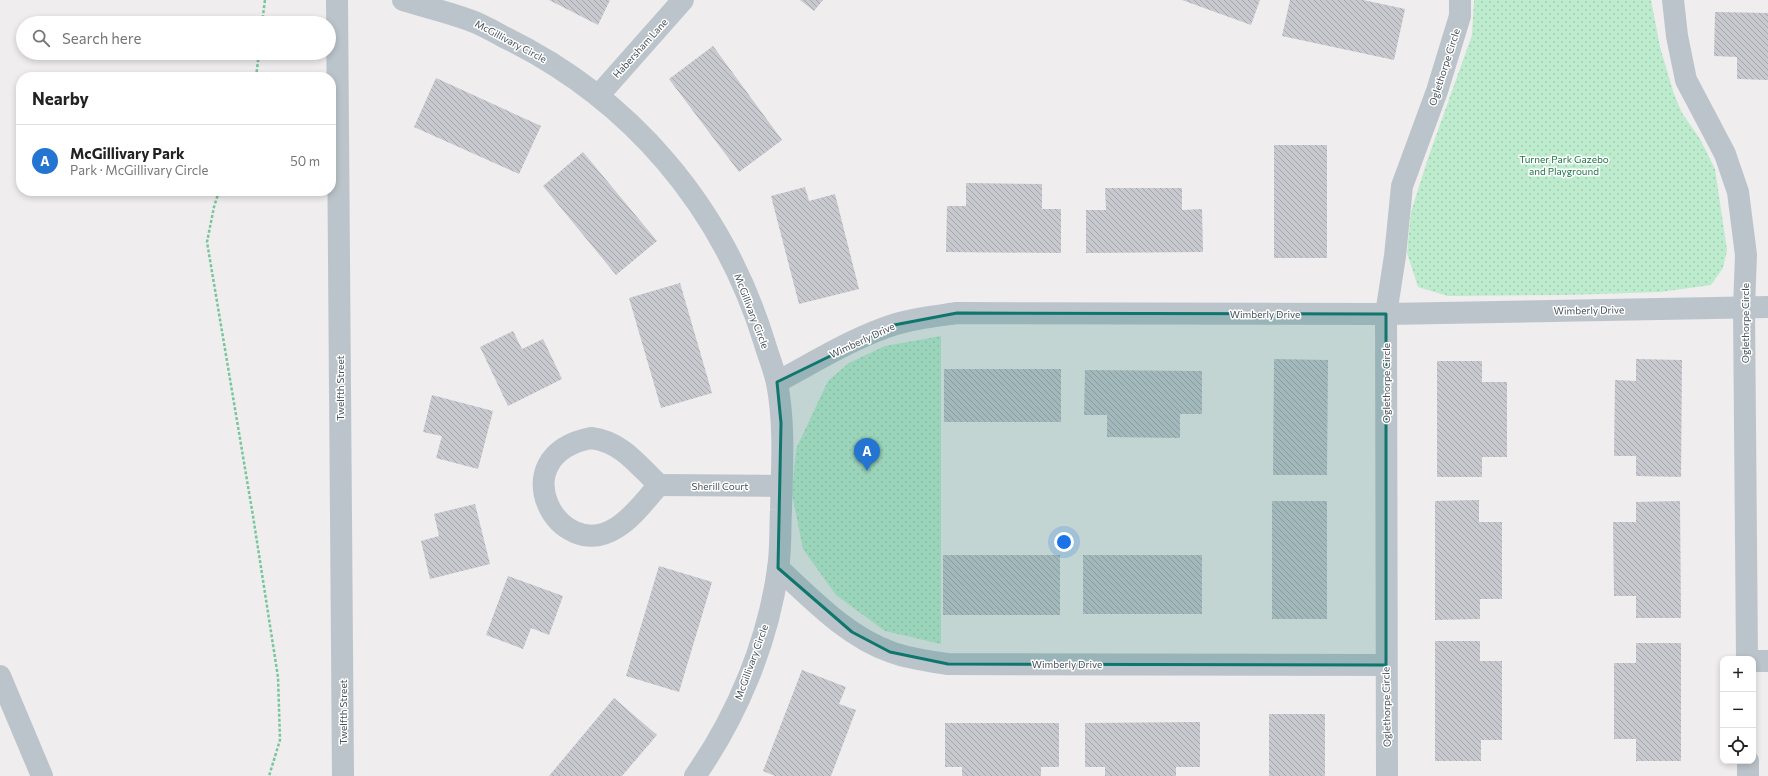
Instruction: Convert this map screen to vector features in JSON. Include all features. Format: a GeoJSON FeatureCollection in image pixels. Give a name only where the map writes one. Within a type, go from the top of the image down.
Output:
{"type":"FeatureCollection","features":[{"type":"Feature","properties":{"kind":"street","name":"Twelfth Street"},"geometry":{"type":"LineString","coordinates":[[337,0],[343,776]]}},
{"type":"Feature","properties":{"kind":"street","name":"McGillivary Circle"},"geometry":{"type":"LineString","coordinates":[[403,0],[470,20],[532,51],[574,77],[598,96],[639,131],[696,198],[721,240],[743,284],[777,382],[782,423],[782,486],[778,568],[764,633],[748,676],[727,725],[695,776]]}},
{"type":"Feature","properties":{"kind":"street","name":"Habersham Lane"},"geometry":{"type":"LineString","coordinates":[[598,96],[683,0]]}},
{"type":"Feature","properties":{"kind":"street","name":"Oglethorpe Circle"},"geometry":{"type":"LineString","coordinates":[[1387,776],[1386,314],[1395,256],[1402,186],[1437,91],[1460,16],[1460,0]]}},
{"type":"Feature","properties":{"kind":"street","name":"Oglethorpe Circle"},"geometry":{"type":"LineString","coordinates":[[1673,0],[1677,36],[1686,80],[1725,154],[1738,192],[1746,255],[1744,307],[1747,656]]}},
{"type":"Feature","properties":{"kind":"street","name":"Wimberly Drive"},"geometry":{"type":"LineString","coordinates":[[777,382],[860,339],[894,325],[920,318],[956,313],[1386,314],[1768,307]]}},
{"type":"Feature","properties":{"kind":"street"},"geometry":{"type":"LineString","coordinates":[[591,438],[605,440],[619,447],[660,485],[616,528],[601,534],[584,534],[568,529],[555,519],[543,488],[545,473],[552,459],[557,453],[562,448],[576,441],[591,438]]}},
{"type":"Feature","properties":{"kind":"street","name":"Sherill Court"},"geometry":{"type":"LineString","coordinates":[[660,485],[782,486]]}},
{"type":"Feature","properties":{"kind":"street","name":"Wimberly Drive"},"geometry":{"type":"LineString","coordinates":[[778,568],[828,614],[852,632],[890,652],[915,660],[948,664],[1386,665]]}},
{"type":"Feature","properties":{"kind":"street"},"geometry":{"type":"LineString","coordinates":[[1756,661],[1768,661]]}},
{"type":"Feature","properties":{"kind":"street"},"geometry":{"type":"LineString","coordinates":[[0,676],[42,776]]}},
{"type":"Feature","properties":{"kind":"street"},"geometry":{"type":"LineString","coordinates":[[1748,764],[1748,776]]}},
{"type":"Feature","properties":{"kind":"path"},"geometry":{"type":"LineString","coordinates":[[263,16],[265,0]]}},
{"type":"Feature","properties":{"kind":"path"},"geometry":{"type":"LineString","coordinates":[[257,72],[258,60]]}},
{"type":"Feature","properties":{"kind":"path"},"geometry":{"type":"LineString","coordinates":[[217,196],[207,242],[253,516],[278,677],[280,740],[270,776]]}},
{"type":"Feature","properties":{"kind":"highlighted area"},"geometry":{"type":"Polygon","coordinates":[[[957,313],[1386,314],[1386,665],[948,664],[890,652],[852,632],[778,568],[781,423],[777,382],[894,325],[957,313]]]}},
{"type":"Feature","properties":{"kind":"green space","name":"Turner Park Gazebo and Playground"},"geometry":{"type":"Polygon","coordinates":[[[1474,0],[1651,0],[1660,47],[1674,94],[1682,113],[1700,139],[1715,169],[1727,250],[1723,268],[1711,285],[1660,292],[1568,295],[1448,296],[1418,287],[1407,253],[1411,212],[1427,161],[1472,35],[1474,0]]]}},
{"type":"Feature","properties":{"kind":"green space"},"geometry":{"type":"Polygon","coordinates":[[[941,336],[941,644],[885,631],[836,595],[803,549],[792,494],[796,449],[828,381],[849,363],[885,346],[941,336]]]}},
{"type":"Feature","properties":{"kind":"building"},"geometry":{"type":"Polygon","coordinates":[[[549,0],[610,0],[598,25],[549,0]]]}},
{"type":"Feature","properties":{"kind":"building"},"geometry":{"type":"Polygon","coordinates":[[[800,0],[823,0],[814,11],[800,0]]]}},
{"type":"Feature","properties":{"kind":"building"},"geometry":{"type":"Polygon","coordinates":[[[1182,0],[1260,0],[1251,25],[1182,0]]]}},
{"type":"Feature","properties":{"kind":"building"},"geometry":{"type":"Polygon","coordinates":[[[1290,0],[1363,0],[1405,9],[1394,60],[1282,36],[1290,0]]]}},
{"type":"Feature","properties":{"kind":"building"},"geometry":{"type":"Polygon","coordinates":[[[1715,12],[1768,13],[1768,80],[1737,79],[1737,57],[1714,56],[1715,12]]]}},
{"type":"Feature","properties":{"kind":"building"},"geometry":{"type":"Polygon","coordinates":[[[713,46],[782,140],[739,172],[669,79],[713,46]]]}},
{"type":"Feature","properties":{"kind":"building"},"geometry":{"type":"Polygon","coordinates":[[[436,78],[541,126],[519,174],[414,127],[436,78]]]}},
{"type":"Feature","properties":{"kind":"building"},"geometry":{"type":"Polygon","coordinates":[[[1274,145],[1327,145],[1327,258],[1274,258],[1274,145]]]}},
{"type":"Feature","properties":{"kind":"building"},"geometry":{"type":"Polygon","coordinates":[[[583,152],[657,241],[616,275],[543,186],[583,152]]]}},
{"type":"Feature","properties":{"kind":"building"},"geometry":{"type":"Polygon","coordinates":[[[966,183],[1042,184],[1042,209],[1061,209],[1061,253],[946,252],[947,206],[966,206],[966,183]]]}},
{"type":"Feature","properties":{"kind":"building"},"geometry":{"type":"Polygon","coordinates":[[[805,187],[809,201],[835,194],[859,289],[799,304],[771,196],[805,187]]]}},
{"type":"Feature","properties":{"kind":"building"},"geometry":{"type":"Polygon","coordinates":[[[1105,188],[1182,188],[1182,210],[1202,209],[1203,252],[1086,253],[1086,210],[1106,210],[1105,188]]]}},
{"type":"Feature","properties":{"kind":"building"},"geometry":{"type":"Polygon","coordinates":[[[680,283],[712,393],[661,408],[629,298],[680,283]]]}},
{"type":"Feature","properties":{"kind":"building"},"geometry":{"type":"Polygon","coordinates":[[[513,331],[522,349],[543,339],[562,379],[508,406],[480,347],[513,331]]]}},
{"type":"Feature","properties":{"kind":"building"},"geometry":{"type":"Polygon","coordinates":[[[1274,359],[1328,360],[1327,475],[1273,475],[1274,359]]]}},
{"type":"Feature","properties":{"kind":"building"},"geometry":{"type":"Polygon","coordinates":[[[1636,359],[1682,360],[1681,477],[1636,476],[1636,456],[1614,456],[1615,380],[1636,381],[1636,359]]]}},
{"type":"Feature","properties":{"kind":"building"},"geometry":{"type":"Polygon","coordinates":[[[1437,361],[1482,361],[1482,382],[1507,382],[1507,457],[1482,457],[1482,477],[1437,477],[1437,361]]]}},
{"type":"Feature","properties":{"kind":"building"},"geometry":{"type":"Polygon","coordinates":[[[944,369],[1061,369],[1061,422],[944,422],[944,369]]]}},
{"type":"Feature","properties":{"kind":"building"},"geometry":{"type":"Polygon","coordinates":[[[1085,370],[1202,371],[1202,414],[1180,414],[1180,438],[1107,437],[1107,415],[1084,415],[1085,370]]]}},
{"type":"Feature","properties":{"kind":"building"},"geometry":{"type":"Polygon","coordinates":[[[432,395],[493,411],[478,469],[436,458],[442,436],[423,432],[432,395]]]}},
{"type":"Feature","properties":{"kind":"building"},"geometry":{"type":"Polygon","coordinates":[[[1479,500],[1479,522],[1502,522],[1502,599],[1480,599],[1480,619],[1435,620],[1435,501],[1479,500]]]}},
{"type":"Feature","properties":{"kind":"building"},"geometry":{"type":"Polygon","coordinates":[[[1272,501],[1327,501],[1327,619],[1272,619],[1272,501]]]}},
{"type":"Feature","properties":{"kind":"building"},"geometry":{"type":"Polygon","coordinates":[[[1680,501],[1681,618],[1636,618],[1636,596],[1614,596],[1613,522],[1636,522],[1636,502],[1680,501]]]}},
{"type":"Feature","properties":{"kind":"building"},"geometry":{"type":"Polygon","coordinates":[[[475,504],[490,564],[430,579],[421,541],[439,536],[434,514],[475,504]]]}},
{"type":"Feature","properties":{"kind":"building"},"geometry":{"type":"Polygon","coordinates":[[[943,555],[1060,555],[1060,615],[943,615],[943,555]]]}},
{"type":"Feature","properties":{"kind":"building"},"geometry":{"type":"Polygon","coordinates":[[[1083,555],[1202,555],[1202,614],[1083,614],[1083,555]]]}},
{"type":"Feature","properties":{"kind":"building"},"geometry":{"type":"Polygon","coordinates":[[[659,566],[712,582],[679,692],[626,676],[659,566]]]}},
{"type":"Feature","properties":{"kind":"building"},"geometry":{"type":"Polygon","coordinates":[[[508,576],[563,596],[549,635],[531,628],[523,649],[486,635],[508,576]]]}},
{"type":"Feature","properties":{"kind":"building"},"geometry":{"type":"Polygon","coordinates":[[[1435,641],[1480,641],[1480,661],[1502,661],[1502,740],[1481,740],[1481,761],[1435,761],[1435,641]]]}},
{"type":"Feature","properties":{"kind":"building"},"geometry":{"type":"Polygon","coordinates":[[[1636,643],[1681,643],[1681,761],[1636,761],[1636,739],[1614,739],[1614,663],[1636,663],[1636,643]]]}},
{"type":"Feature","properties":{"kind":"building"},"geometry":{"type":"Polygon","coordinates":[[[802,670],[846,687],[839,704],[856,710],[831,776],[775,776],[763,771],[802,670]]]}},
{"type":"Feature","properties":{"kind":"building"},"geometry":{"type":"Polygon","coordinates":[[[614,698],[657,735],[622,776],[549,776],[614,698]]]}},
{"type":"Feature","properties":{"kind":"building"},"geometry":{"type":"Polygon","coordinates":[[[1269,714],[1325,714],[1325,776],[1269,776],[1269,714]]]}},
{"type":"Feature","properties":{"kind":"building"},"geometry":{"type":"Polygon","coordinates":[[[1200,722],[1200,767],[1176,767],[1176,776],[1105,776],[1105,767],[1085,767],[1085,723],[1200,722]]]}},
{"type":"Feature","properties":{"kind":"building"},"geometry":{"type":"Polygon","coordinates":[[[945,723],[1059,723],[1059,767],[1041,767],[1041,776],[962,776],[962,767],[945,767],[945,723]]]}},
{"type":"Feature","properties":{"kind":"place","name":"McGillivary Park"},"geometry":{"type":"Point","coordinates":[867,471]}}]}
